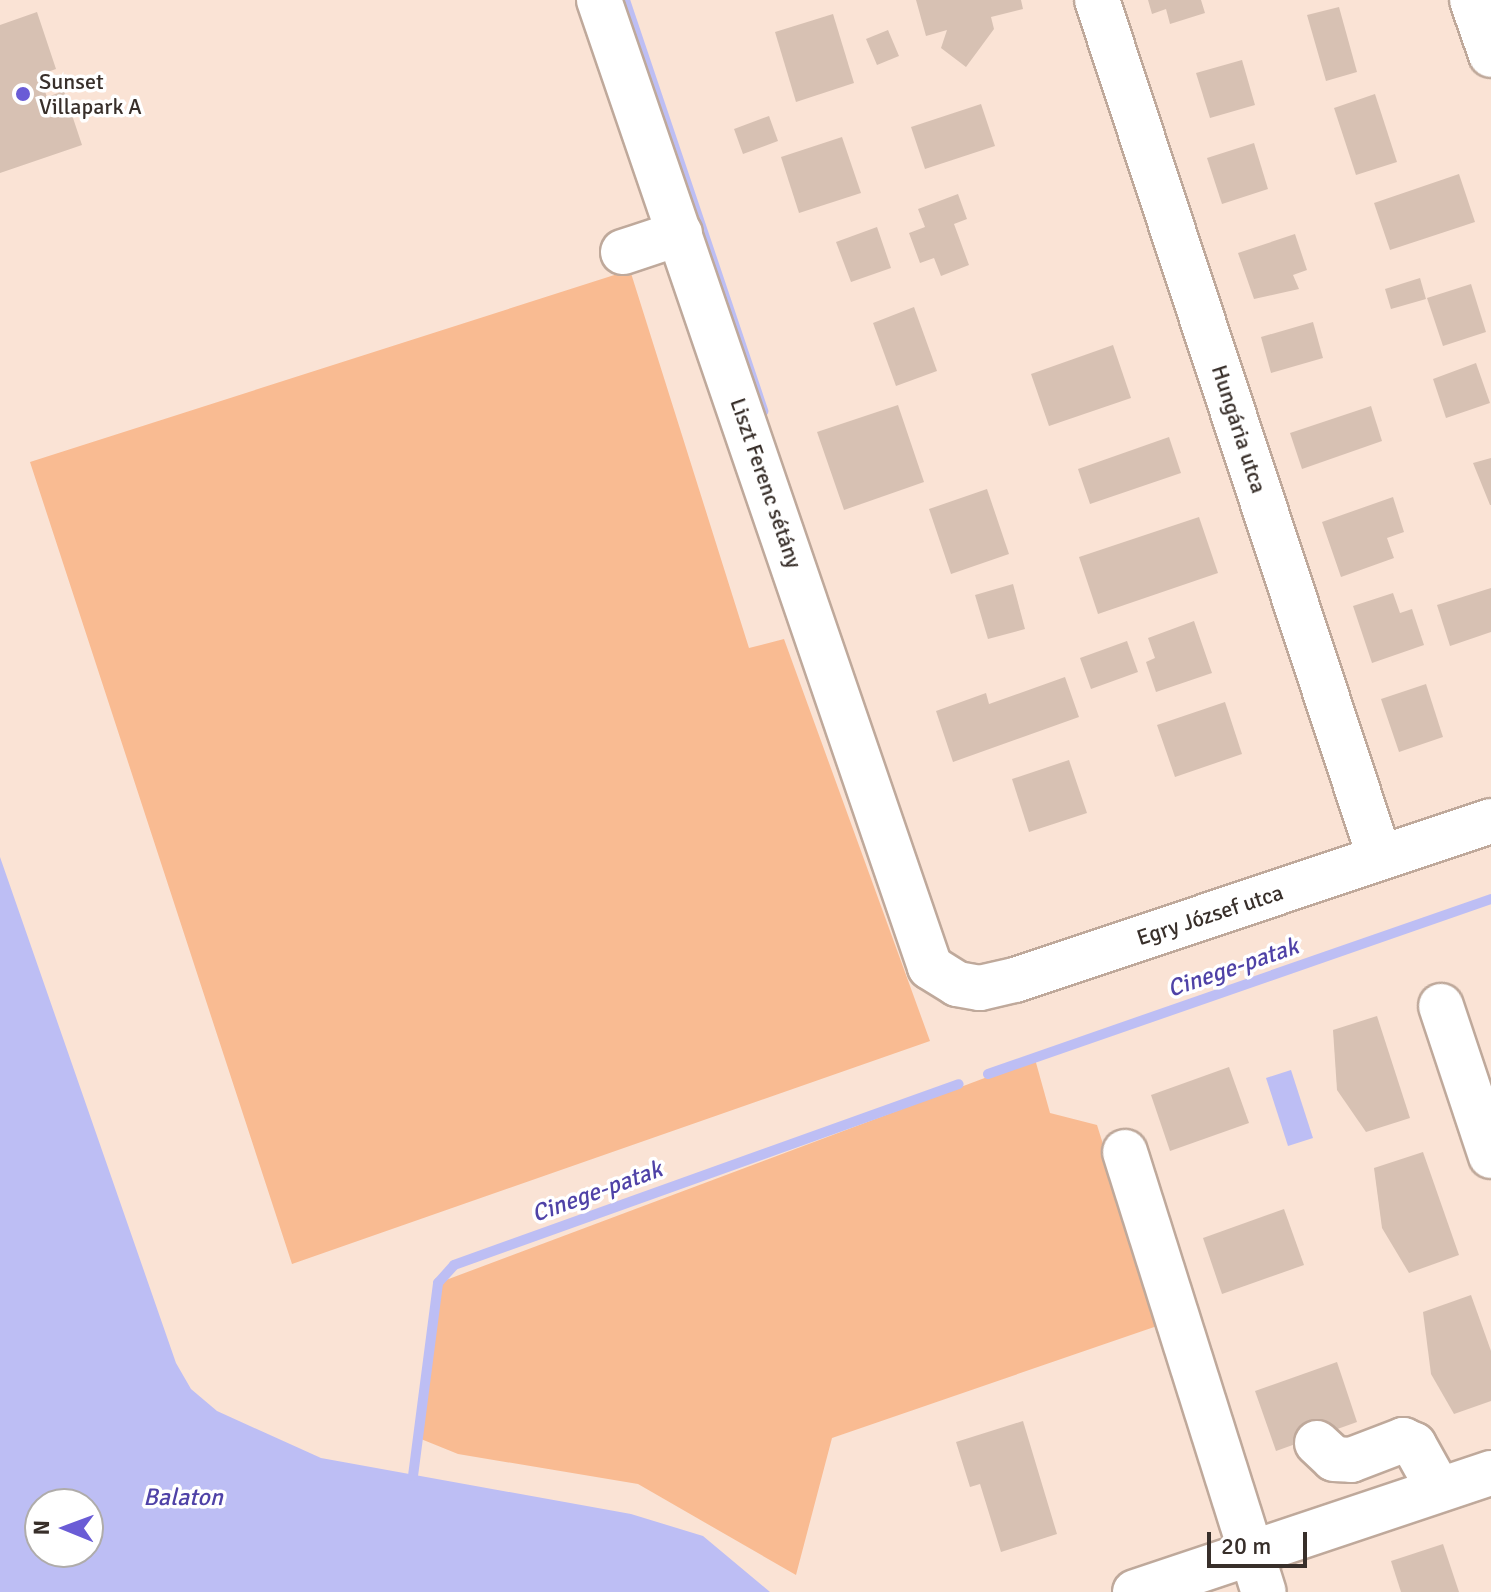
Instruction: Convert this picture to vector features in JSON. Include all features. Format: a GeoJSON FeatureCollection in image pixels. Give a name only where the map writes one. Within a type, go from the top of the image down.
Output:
{"type":"FeatureCollection","features":[{"type":"Feature","properties":{"kind":"street","name":"Liszt Ferenc sétány"},"geometry":{"type":"LineString","coordinates":[[599,0],[930,967]]}},
{"type":"Feature","properties":{"kind":"street","name":"Hungária utca"},"geometry":{"type":"LineString","coordinates":[[1097,0],[1380,858]]}},
{"type":"Feature","properties":{"kind":"street"},"geometry":{"type":"LineString","coordinates":[[1472,0],[1491,55]]}},
{"type":"Feature","properties":{"kind":"street"},"geometry":{"type":"LineString","coordinates":[[623,252],[680,233]]}},
{"type":"Feature","properties":{"kind":"street","name":"Egry József utca"},"geometry":{"type":"LineString","coordinates":[[930,967],[957,984],[980,988],[1015,980],[1491,821]]}},
{"type":"Feature","properties":{"kind":"street"},"geometry":{"type":"LineString","coordinates":[[1441,1006],[1477,1068],[1491,1156]]}},
{"type":"Feature","properties":{"kind":"street"},"geometry":{"type":"LineString","coordinates":[[1125,1152],[1258,1572]]}},
{"type":"Feature","properties":{"kind":"street"},"geometry":{"type":"LineString","coordinates":[[1317,1443],[1323,1453],[1351,1460],[1403,1440],[1414,1445],[1439,1490]]}},
{"type":"Feature","properties":{"kind":"street"},"geometry":{"type":"LineString","coordinates":[[1135,1592],[1258,1572],[1439,1490],[1491,1473]]}},
{"type":"Feature","properties":{"kind":"shaded area"},"geometry":{"type":"Polygon","coordinates":[[[630,270],[749,648],[784,639],[930,1041],[292,1264],[30,462],[630,270]]]}},
{"type":"Feature","properties":{"kind":"shaded area"},"geometry":{"type":"Polygon","coordinates":[[[1035,1059],[1050,1113],[1097,1125],[1160,1325],[832,1438],[796,1575],[638,1484],[458,1454],[416,1437],[438,1283],[1035,1059]]]}},
{"type":"Feature","properties":{"kind":"water","name":"Balaton"},"geometry":{"type":"Polygon","coordinates":[[[0,857],[176,1363],[191,1389],[217,1411],[321,1458],[631,1514],[703,1536],[770,1592],[0,1592],[0,857]]]}},
{"type":"Feature","properties":{"kind":"water"},"geometry":{"type":"Polygon","coordinates":[[[1291,1070],[1313,1138],[1288,1146],[1266,1078],[1291,1070]]]}},
{"type":"Feature","properties":{"kind":"building"},"geometry":{"type":"Polygon","coordinates":[[[916,0],[1021,0],[1023,9],[991,17],[994,29],[966,67],[941,48],[947,30],[926,36],[916,0]]]}},
{"type":"Feature","properties":{"kind":"building"},"geometry":{"type":"Polygon","coordinates":[[[1148,0],[1201,0],[1205,13],[1170,24],[1166,9],[1152,14],[1148,0]]]}},
{"type":"Feature","properties":{"kind":"building"},"geometry":{"type":"Polygon","coordinates":[[[1339,7],[1357,72],[1326,81],[1307,15],[1339,7]]]}},
{"type":"Feature","properties":{"kind":"building","name":"Sunset Villapark A"},"geometry":{"type":"Polygon","coordinates":[[[37,12],[56,69],[39,75],[47,97],[64,91],[82,145],[0,173],[0,25],[37,12]]]}},
{"type":"Feature","properties":{"kind":"building"},"geometry":{"type":"Polygon","coordinates":[[[833,14],[854,83],[796,102],[775,32],[833,14]]]}},
{"type":"Feature","properties":{"kind":"building"},"geometry":{"type":"Polygon","coordinates":[[[888,30],[899,56],[877,65],[866,39],[888,30]]]}},
{"type":"Feature","properties":{"kind":"building"},"geometry":{"type":"Polygon","coordinates":[[[1242,60],[1255,105],[1210,118],[1196,73],[1242,60]]]}},
{"type":"Feature","properties":{"kind":"building"},"geometry":{"type":"Polygon","coordinates":[[[1375,94],[1397,162],[1356,175],[1334,108],[1375,94]]]}},
{"type":"Feature","properties":{"kind":"building"},"geometry":{"type":"Polygon","coordinates":[[[981,104],[995,146],[925,169],[911,127],[981,104]]]}},
{"type":"Feature","properties":{"kind":"building"},"geometry":{"type":"Polygon","coordinates":[[[769,116],[778,141],[743,154],[734,129],[769,116]]]}},
{"type":"Feature","properties":{"kind":"building"},"geometry":{"type":"Polygon","coordinates":[[[842,137],[861,193],[799,213],[781,157],[842,137]]]}},
{"type":"Feature","properties":{"kind":"building"},"geometry":{"type":"Polygon","coordinates":[[[1254,143],[1268,189],[1222,204],[1207,158],[1254,143]]]}},
{"type":"Feature","properties":{"kind":"building"},"geometry":{"type":"Polygon","coordinates":[[[1459,174],[1475,222],[1390,250],[1374,203],[1459,174]]]}},
{"type":"Feature","properties":{"kind":"building"},"geometry":{"type":"Polygon","coordinates":[[[958,194],[967,219],[954,224],[969,265],[941,276],[934,258],[920,263],[909,233],[925,227],[918,209],[958,194]]]}},
{"type":"Feature","properties":{"kind":"building"},"geometry":{"type":"Polygon","coordinates":[[[877,227],[891,268],[851,282],[836,242],[877,227]]]}},
{"type":"Feature","properties":{"kind":"building"},"geometry":{"type":"Polygon","coordinates":[[[1295,234],[1307,270],[1293,275],[1299,289],[1254,299],[1238,253],[1295,234]]]}},
{"type":"Feature","properties":{"kind":"building"},"geometry":{"type":"Polygon","coordinates":[[[1420,278],[1426,299],[1391,309],[1385,289],[1420,278]]]}},
{"type":"Feature","properties":{"kind":"building"},"geometry":{"type":"Polygon","coordinates":[[[1471,284],[1486,332],[1443,346],[1427,298],[1471,284]]]}},
{"type":"Feature","properties":{"kind":"building"},"geometry":{"type":"Polygon","coordinates":[[[914,307],[937,371],[896,386],[873,323],[914,307]]]}},
{"type":"Feature","properties":{"kind":"building"},"geometry":{"type":"Polygon","coordinates":[[[1313,322],[1323,358],[1271,373],[1261,337],[1313,322]]]}},
{"type":"Feature","properties":{"kind":"building"},"geometry":{"type":"Polygon","coordinates":[[[1113,345],[1131,398],[1049,426],[1031,374],[1113,345]]]}},
{"type":"Feature","properties":{"kind":"building"},"geometry":{"type":"Polygon","coordinates":[[[1476,363],[1490,403],[1446,418],[1433,379],[1476,363]]]}},
{"type":"Feature","properties":{"kind":"building"},"geometry":{"type":"Polygon","coordinates":[[[898,405],[924,482],[844,510],[817,432],[898,405]]]}},
{"type":"Feature","properties":{"kind":"building"},"geometry":{"type":"Polygon","coordinates":[[[1371,406],[1382,441],[1302,469],[1290,433],[1371,406]]]}},
{"type":"Feature","properties":{"kind":"building"},"geometry":{"type":"Polygon","coordinates":[[[1169,437],[1181,473],[1090,504],[1078,469],[1169,437]]]}},
{"type":"Feature","properties":{"kind":"building"},"geometry":{"type":"Polygon","coordinates":[[[1491,458],[1491,505],[1490,505],[1473,463],[1491,458]]]}},
{"type":"Feature","properties":{"kind":"building"},"geometry":{"type":"Polygon","coordinates":[[[987,489],[1009,554],[951,574],[929,509],[987,489]]]}},
{"type":"Feature","properties":{"kind":"building"},"geometry":{"type":"Polygon","coordinates":[[[1393,497],[1404,532],[1387,538],[1394,558],[1341,577],[1322,522],[1393,497]]]}},
{"type":"Feature","properties":{"kind":"building"},"geometry":{"type":"Polygon","coordinates":[[[1199,517],[1218,573],[1098,614],[1079,557],[1199,517]]]}},
{"type":"Feature","properties":{"kind":"building"},"geometry":{"type":"Polygon","coordinates":[[[1013,584],[1025,629],[988,639],[975,595],[1013,584]]]}},
{"type":"Feature","properties":{"kind":"building"},"geometry":{"type":"Polygon","coordinates":[[[1491,588],[1491,632],[1450,646],[1437,605],[1491,588]]]}},
{"type":"Feature","properties":{"kind":"building"},"geometry":{"type":"Polygon","coordinates":[[[1393,593],[1400,613],[1412,609],[1424,645],[1372,663],[1353,606],[1393,593]]]}},
{"type":"Feature","properties":{"kind":"building"},"geometry":{"type":"Polygon","coordinates":[[[1194,621],[1212,673],[1156,692],[1146,662],[1155,658],[1148,638],[1194,621]]]}},
{"type":"Feature","properties":{"kind":"building"},"geometry":{"type":"Polygon","coordinates":[[[1127,641],[1138,672],[1091,689],[1080,658],[1127,641]]]}},
{"type":"Feature","properties":{"kind":"building"},"geometry":{"type":"Polygon","coordinates":[[[1065,677],[1079,717],[953,762],[936,711],[986,693],[989,704],[1065,677]]]}},
{"type":"Feature","properties":{"kind":"building"},"geometry":{"type":"Polygon","coordinates":[[[1426,684],[1443,737],[1399,752],[1381,699],[1426,684]]]}},
{"type":"Feature","properties":{"kind":"building"},"geometry":{"type":"Polygon","coordinates":[[[1225,702],[1242,754],[1175,777],[1157,725],[1225,702]]]}},
{"type":"Feature","properties":{"kind":"building"},"geometry":{"type":"Polygon","coordinates":[[[1069,760],[1087,813],[1029,832],[1012,779],[1069,760]]]}},
{"type":"Feature","properties":{"kind":"building"},"geometry":{"type":"Polygon","coordinates":[[[1377,1016],[1410,1118],[1366,1132],[1337,1090],[1333,1030],[1377,1016]]]}},
{"type":"Feature","properties":{"kind":"building"},"geometry":{"type":"Polygon","coordinates":[[[1229,1067],[1249,1123],[1170,1151],[1151,1095],[1229,1067]]]}},
{"type":"Feature","properties":{"kind":"building"},"geometry":{"type":"Polygon","coordinates":[[[1423,1152],[1459,1255],[1409,1273],[1382,1228],[1374,1168],[1423,1152]]]}},
{"type":"Feature","properties":{"kind":"building"},"geometry":{"type":"Polygon","coordinates":[[[1284,1209],[1304,1265],[1222,1294],[1203,1238],[1284,1209]]]}},
{"type":"Feature","properties":{"kind":"building"},"geometry":{"type":"Polygon","coordinates":[[[1471,1295],[1491,1351],[1491,1401],[1454,1414],[1431,1374],[1423,1312],[1471,1295]]]}},
{"type":"Feature","properties":{"kind":"building"},"geometry":{"type":"Polygon","coordinates":[[[1337,1362],[1357,1422],[1276,1451],[1255,1391],[1337,1362]]]}},
{"type":"Feature","properties":{"kind":"building"},"geometry":{"type":"Polygon","coordinates":[[[1023,1421],[1057,1534],[1001,1552],[980,1484],[970,1487],[956,1442],[1023,1421]]]}},
{"type":"Feature","properties":{"kind":"building"},"geometry":{"type":"Polygon","coordinates":[[[1443,1544],[1459,1592],[1401,1592],[1391,1561],[1443,1544]]]}},
{"type":"Feature","properties":{"kind":"waterway"},"geometry":{"type":"LineString","coordinates":[[625,0],[763,411]]}},
{"type":"Feature","properties":{"kind":"waterway","name":"Cinege-patak"},"geometry":{"type":"LineString","coordinates":[[988,1074],[1491,899]]}},
{"type":"Feature","properties":{"kind":"waterway","name":"Cinege-patak"},"geometry":{"type":"LineString","coordinates":[[413,1476],[438,1283],[454,1265],[959,1084]]}},
{"type":"Feature","properties":{"kind":"place","name":"Sunset Villapark A"},"geometry":{"type":"Point","coordinates":[23,94]}}]}
